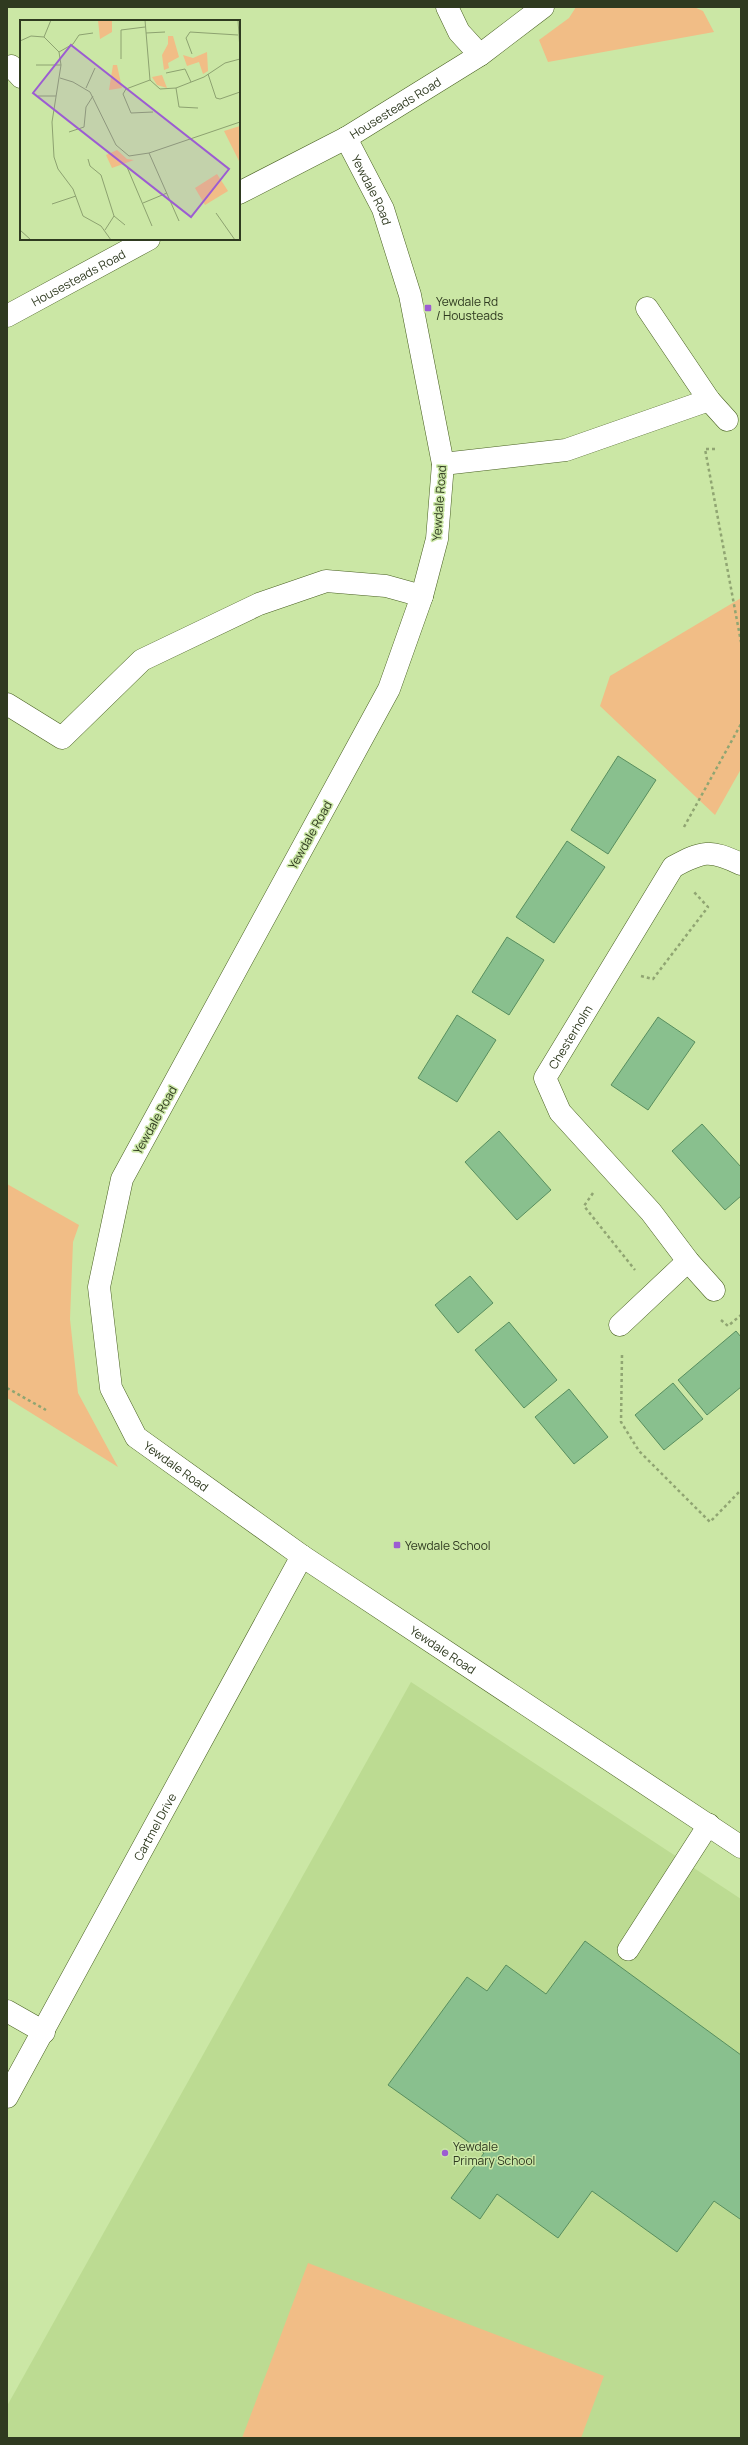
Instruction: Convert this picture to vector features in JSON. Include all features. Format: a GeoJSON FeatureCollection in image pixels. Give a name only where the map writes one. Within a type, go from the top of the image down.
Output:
{"type":"FeatureCollection","features":[{"type":"Feature","properties":{"kind":"street"},"geometry":{"type":"LineString","coordinates":[[447,7],[459,32],[480,55]]}},
{"type":"Feature","properties":{"kind":"street","name":"Housesteads Road"},"geometry":{"type":"LineString","coordinates":[[240,192],[346,138],[480,55],[542,7]]}},
{"type":"Feature","properties":{"kind":"street","name":"Yewdale Road"},"geometry":{"type":"LineString","coordinates":[[346,138],[382,209],[410,295],[443,464],[438,540],[422,596],[389,688],[122,1179],[99,1287],[111,1388],[136,1437],[302,1556],[709,1824],[741,1847]]}},
{"type":"Feature","properties":{"kind":"street","name":"Housesteads Road"},"geometry":{"type":"LineString","coordinates":[[7,316],[147,240]]}},
{"type":"Feature","properties":{"kind":"street"},"geometry":{"type":"LineString","coordinates":[[647,308],[709,400],[728,420]]}},
{"type":"Feature","properties":{"kind":"street"},"geometry":{"type":"LineString","coordinates":[[443,464],[566,450],[709,400]]}},
{"type":"Feature","properties":{"kind":"street"},"geometry":{"type":"LineString","coordinates":[[7,704],[62,738],[142,660],[259,604],[326,580],[386,586],[422,596]]}},
{"type":"Feature","properties":{"kind":"street","name":"Chesterholm"},"geometry":{"type":"LineString","coordinates":[[714,1290],[688,1261],[651,1212],[560,1112],[545,1078],[673,867],[691,857],[710,852],[741,864]]}},
{"type":"Feature","properties":{"kind":"street"},"geometry":{"type":"LineString","coordinates":[[620,1325],[688,1261]]}},
{"type":"Feature","properties":{"kind":"street","name":"Cartmel Drive"},"geometry":{"type":"LineString","coordinates":[[7,2097],[44,2032],[302,1556]]}},
{"type":"Feature","properties":{"kind":"street"},"geometry":{"type":"LineString","coordinates":[[7,2011],[44,2032]]}},
{"type":"Feature","properties":{"kind":"lane"},"geometry":{"type":"LineString","coordinates":[[628,1950],[709,1824]]}},
{"type":"Feature","properties":{"kind":"path"},"geometry":{"type":"LineString","coordinates":[[720,448],[705,450],[741,642]]}},
{"type":"Feature","properties":{"kind":"path"},"geometry":{"type":"LineString","coordinates":[[682,831],[741,724]]}},
{"type":"Feature","properties":{"kind":"path"},"geometry":{"type":"LineString","coordinates":[[638,976],[653,979],[708,907],[690,887]]}},
{"type":"Feature","properties":{"kind":"path"},"geometry":{"type":"LineString","coordinates":[[596,1189],[584,1206],[637,1272]]}},
{"type":"Feature","properties":{"kind":"path"},"geometry":{"type":"LineString","coordinates":[[718,1316],[728,1326],[741,1315]]}},
{"type":"Feature","properties":{"kind":"path"},"geometry":{"type":"LineString","coordinates":[[622,1352],[621,1422],[639,1451],[710,1522],[741,1490]]}},
{"type":"Feature","properties":{"kind":"path"},"geometry":{"type":"LineString","coordinates":[[7,1388],[46,1410]]}},
{"type":"Feature","properties":{"kind":"shaded area"},"geometry":{"type":"Polygon","coordinates":[[[576,7],[694,7],[703,11],[714,32],[548,62],[539,40],[569,18],[576,7]]]}},
{"type":"Feature","properties":{"kind":"shaded area"},"geometry":{"type":"Polygon","coordinates":[[[741,598],[741,769],[715,815],[600,706],[610,676],[741,598]]]}},
{"type":"Feature","properties":{"kind":"shaded area"},"geometry":{"type":"Polygon","coordinates":[[[7,1184],[79,1225],[73,1242],[70,1319],[78,1393],[118,1467],[7,1398],[7,1184]]]}},
{"type":"Feature","properties":{"kind":"shaded area","name":"Yewdale Primary School"},"geometry":{"type":"Polygon","coordinates":[[[411,1682],[741,1899],[741,2438],[7,2438],[7,2406],[411,1682]]]}},
{"type":"Feature","properties":{"kind":"shaded area"},"geometry":{"type":"Polygon","coordinates":[[[308,2263],[604,2376],[581,2438],[242,2438],[308,2263]]]}},
{"type":"Feature","properties":{"kind":"building"},"geometry":{"type":"Polygon","coordinates":[[[618,756],[656,780],[608,854],[571,830],[618,756]]]}},
{"type":"Feature","properties":{"kind":"building"},"geometry":{"type":"Polygon","coordinates":[[[567,841],[605,867],[554,943],[516,917],[567,841]]]}},
{"type":"Feature","properties":{"kind":"building"},"geometry":{"type":"Polygon","coordinates":[[[507,937],[544,960],[509,1015],[472,992],[507,937]]]}},
{"type":"Feature","properties":{"kind":"building"},"geometry":{"type":"Polygon","coordinates":[[[457,1015],[496,1040],[457,1102],[418,1078],[457,1015]]]}},
{"type":"Feature","properties":{"kind":"building"},"geometry":{"type":"Polygon","coordinates":[[[658,1017],[695,1042],[648,1110],[611,1085],[658,1017]]]}},
{"type":"Feature","properties":{"kind":"building"},"geometry":{"type":"Polygon","coordinates":[[[702,1124],[741,1167],[741,1196],[725,1210],[672,1151],[702,1124]]]}},
{"type":"Feature","properties":{"kind":"building"},"geometry":{"type":"Polygon","coordinates":[[[499,1131],[551,1190],[517,1220],[465,1162],[499,1131]]]}},
{"type":"Feature","properties":{"kind":"building"},"geometry":{"type":"Polygon","coordinates":[[[470,1276],[493,1303],[458,1333],[435,1305],[470,1276]]]}},
{"type":"Feature","properties":{"kind":"building"},"geometry":{"type":"Polygon","coordinates":[[[509,1322],[557,1380],[524,1408],[475,1350],[509,1322]]]}},
{"type":"Feature","properties":{"kind":"building"},"geometry":{"type":"Polygon","coordinates":[[[736,1331],[741,1337],[741,1387],[707,1415],[678,1380],[736,1331]]]}},
{"type":"Feature","properties":{"kind":"building"},"geometry":{"type":"Polygon","coordinates":[[[673,1383],[703,1419],[664,1450],[635,1415],[673,1383]]]}},
{"type":"Feature","properties":{"kind":"building"},"geometry":{"type":"Polygon","coordinates":[[[569,1389],[608,1437],[574,1464],[535,1417],[569,1389]]]}},
{"type":"Feature","properties":{"kind":"building"},"geometry":{"type":"Polygon","coordinates":[[[585,1941],[741,2055],[741,2217],[740,2219],[714,2201],[677,2252],[592,2191],[558,2238],[497,2194],[480,2219],[451,2198],[484,2153],[388,2085],[467,1977],[487,1991],[506,1965],[546,1994],[585,1941]]]}},
{"type":"Feature","properties":{"kind":"place","name":"Yewdale Rd / Housteads"},"geometry":{"type":"Point","coordinates":[428,308]}},
{"type":"Feature","properties":{"kind":"place","name":"Yewdale School"},"geometry":{"type":"Point","coordinates":[397,1545]}},
{"type":"Feature","properties":{"kind":"place","name":"Yewdale Primary School"},"geometry":{"type":"Point","coordinates":[445,2153]}}]}
